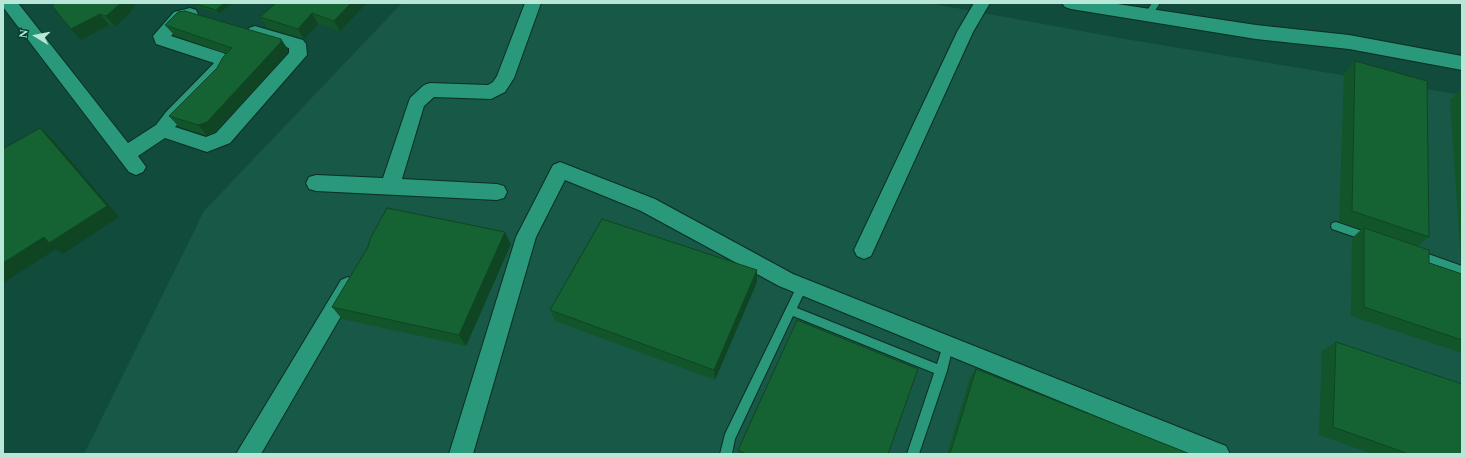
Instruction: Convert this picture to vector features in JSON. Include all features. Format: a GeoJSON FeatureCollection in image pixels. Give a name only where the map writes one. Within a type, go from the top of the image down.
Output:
{"type":"FeatureCollection","features":[{"type":"Feature","properties":{"kind":"main road"},"geometry":{"type":"LineString","coordinates":[[1071,3],[1152,9],[1256,32],[1349,42],[1462,63]]}},
{"type":"Feature","properties":{"kind":"street"},"geometry":{"type":"LineString","coordinates":[[9,3],[131,160],[163,130],[172,117],[218,72],[224,61],[218,57],[162,40],[161,36],[180,16],[194,14],[208,18]]}},
{"type":"Feature","properties":{"kind":"street"},"geometry":{"type":"LineString","coordinates":[[390,186],[416,103],[430,90],[491,92],[499,87],[505,78],[533,3]]}},
{"type":"Feature","properties":{"kind":"street"},"geometry":{"type":"LineString","coordinates":[[864,250],[965,32],[982,3]]}},
{"type":"Feature","properties":{"kind":"street"},"geometry":{"type":"LineString","coordinates":[[163,130],[207,145],[223,138],[298,55],[297,44],[238,27]]}},
{"type":"Feature","properties":{"kind":"street"},"geometry":{"type":"LineString","coordinates":[[461,454],[526,237],[560,170],[648,206],[786,280],[802,287],[1218,454]]}},
{"type":"Feature","properties":{"kind":"street"},"geometry":{"type":"LineString","coordinates":[[316,183],[497,192]]}},
{"type":"Feature","properties":{"kind":"street"},"geometry":{"type":"LineString","coordinates":[[248,454],[360,266]]}},
{"type":"Feature","properties":{"kind":"lane"},"geometry":{"type":"LineString","coordinates":[[1336,226],[1380,242]]}},
{"type":"Feature","properties":{"kind":"lane"},"geometry":{"type":"LineString","coordinates":[[1410,252],[1462,270]]}},
{"type":"Feature","properties":{"kind":"lane"},"geometry":{"type":"LineString","coordinates":[[726,454],[729,438],[802,287]]}},
{"type":"Feature","properties":{"kind":"lane"},"geometry":{"type":"LineString","coordinates":[[791,310],[941,371]]}},
{"type":"Feature","properties":{"kind":"lane"},"geometry":{"type":"LineString","coordinates":[[913,454],[948,346]]}},
{"type":"Feature","properties":{"kind":"shaded area"},"geometry":{"type":"Polygon","coordinates":[[[402,3],[929,3],[1125,39],[1462,95],[1462,454],[84,454],[204,211],[402,3]]]}},
{"type":"Feature","properties":{"kind":"building"},"geometry":{"type":"Polygon","coordinates":[[[55,3],[121,3],[106,16],[100,14],[71,29],[52,6],[55,3]]]}},
{"type":"Feature","properties":{"kind":"building"},"geometry":{"type":"Polygon","coordinates":[[[193,3],[224,3],[216,10],[193,3]]]}},
{"type":"Feature","properties":{"kind":"building"},"geometry":{"type":"Polygon","coordinates":[[[276,3],[351,3],[334,21],[312,13],[298,29],[260,17],[276,3]]]}},
{"type":"Feature","properties":{"kind":"building"},"geometry":{"type":"Polygon","coordinates":[[[185,11],[281,39],[281,42],[207,122],[198,125],[169,116],[217,68],[223,57],[232,48],[165,25],[178,12],[185,11]]]}},
{"type":"Feature","properties":{"kind":"building"},"geometry":{"type":"Polygon","coordinates":[[[1355,61],[1427,81],[1429,237],[1352,211],[1355,61]]]}},
{"type":"Feature","properties":{"kind":"building"},"geometry":{"type":"Polygon","coordinates":[[[40,128],[107,206],[49,243],[44,237],[3,263],[3,149],[40,128]]]}},
{"type":"Feature","properties":{"kind":"building"},"geometry":{"type":"Polygon","coordinates":[[[387,208],[505,232],[459,335],[332,307],[368,247],[370,239],[387,208]]]}},
{"type":"Feature","properties":{"kind":"building"},"geometry":{"type":"Polygon","coordinates":[[[602,219],[757,270],[714,370],[550,310],[602,219]]]}},
{"type":"Feature","properties":{"kind":"building"},"geometry":{"type":"Polygon","coordinates":[[[1364,228],[1429,250],[1429,263],[1462,274],[1462,340],[1364,307],[1364,228]]]}},
{"type":"Feature","properties":{"kind":"building"},"geometry":{"type":"Polygon","coordinates":[[[797,320],[918,369],[888,454],[746,454],[738,450],[797,320]]]}},
{"type":"Feature","properties":{"kind":"building"},"geometry":{"type":"Polygon","coordinates":[[[1336,342],[1462,384],[1462,454],[1409,454],[1333,427],[1336,342]]]}},
{"type":"Feature","properties":{"kind":"building"},"geometry":{"type":"Polygon","coordinates":[[[976,369],[1190,454],[950,454],[976,369]]]}}]}
